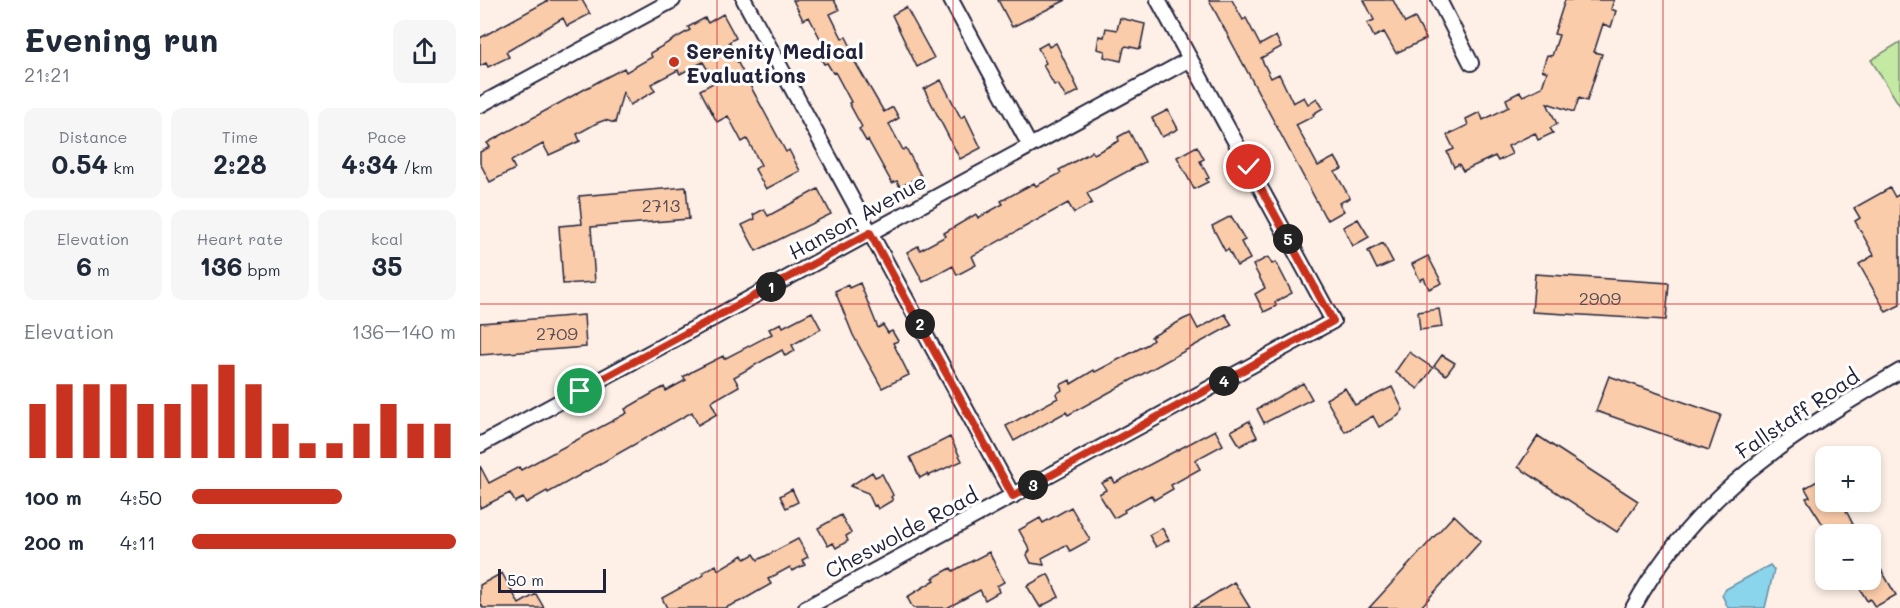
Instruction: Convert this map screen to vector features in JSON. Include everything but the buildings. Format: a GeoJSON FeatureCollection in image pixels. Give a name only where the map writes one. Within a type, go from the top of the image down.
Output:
{"type":"FeatureCollection","features":[{"type":"Feature","properties":{"kind":"street"},"geometry":{"type":"LineString","coordinates":[[480,105],[673,0]]}},
{"type":"Feature","properties":{"kind":"street"},"geometry":{"type":"LineString","coordinates":[[744,0],[1013,496]]}},
{"type":"Feature","properties":{"kind":"street"},"geometry":{"type":"LineString","coordinates":[[951,0],[1030,146]]}},
{"type":"Feature","properties":{"kind":"street"},"geometry":{"type":"LineString","coordinates":[[1158,0],[1190,59]]}},
{"type":"Feature","properties":{"kind":"street"},"geometry":{"type":"LineString","coordinates":[[1439,0],[1471,63]]}},
{"type":"Feature","properties":{"kind":"street","name":"Hanson Avenue"},"geometry":{"type":"LineString","coordinates":[[480,445],[1190,59]]}},
{"type":"Feature","properties":{"kind":"street","name":"Cheswolde Road"},"geometry":{"type":"LineString","coordinates":[[806,608],[1333,321],[1190,59]]}},
{"type":"Feature","properties":{"kind":"street","name":"Fallstaff Road"},"geometry":{"type":"LineString","coordinates":[[1633,608],[1681,537],[1721,493],[1746,471],[1813,423],[1900,371]]}},
{"type":"Feature","properties":{"kind":"green space"},"geometry":{"type":"Polygon","coordinates":[[[1900,42],[1900,106],[1871,60],[1900,42]]]}},
{"type":"Feature","properties":{"kind":"water"},"geometry":{"type":"Polygon","coordinates":[[[1770,565],[1774,570],[1765,608],[1728,608],[1722,595],[1726,589],[1770,565]]]}},
{"type":"Feature","properties":{"kind":"place","name":"Serenity Medical Evaluations"},"geometry":{"type":"Point","coordinates":[674,62]}},
{"type":"Feature","properties":{"kind":"route"},"geometry":{"type":"LineString","coordinates":[[580,391],[870,233],[1013,496],[1333,321],[1249,167]]}}]}
